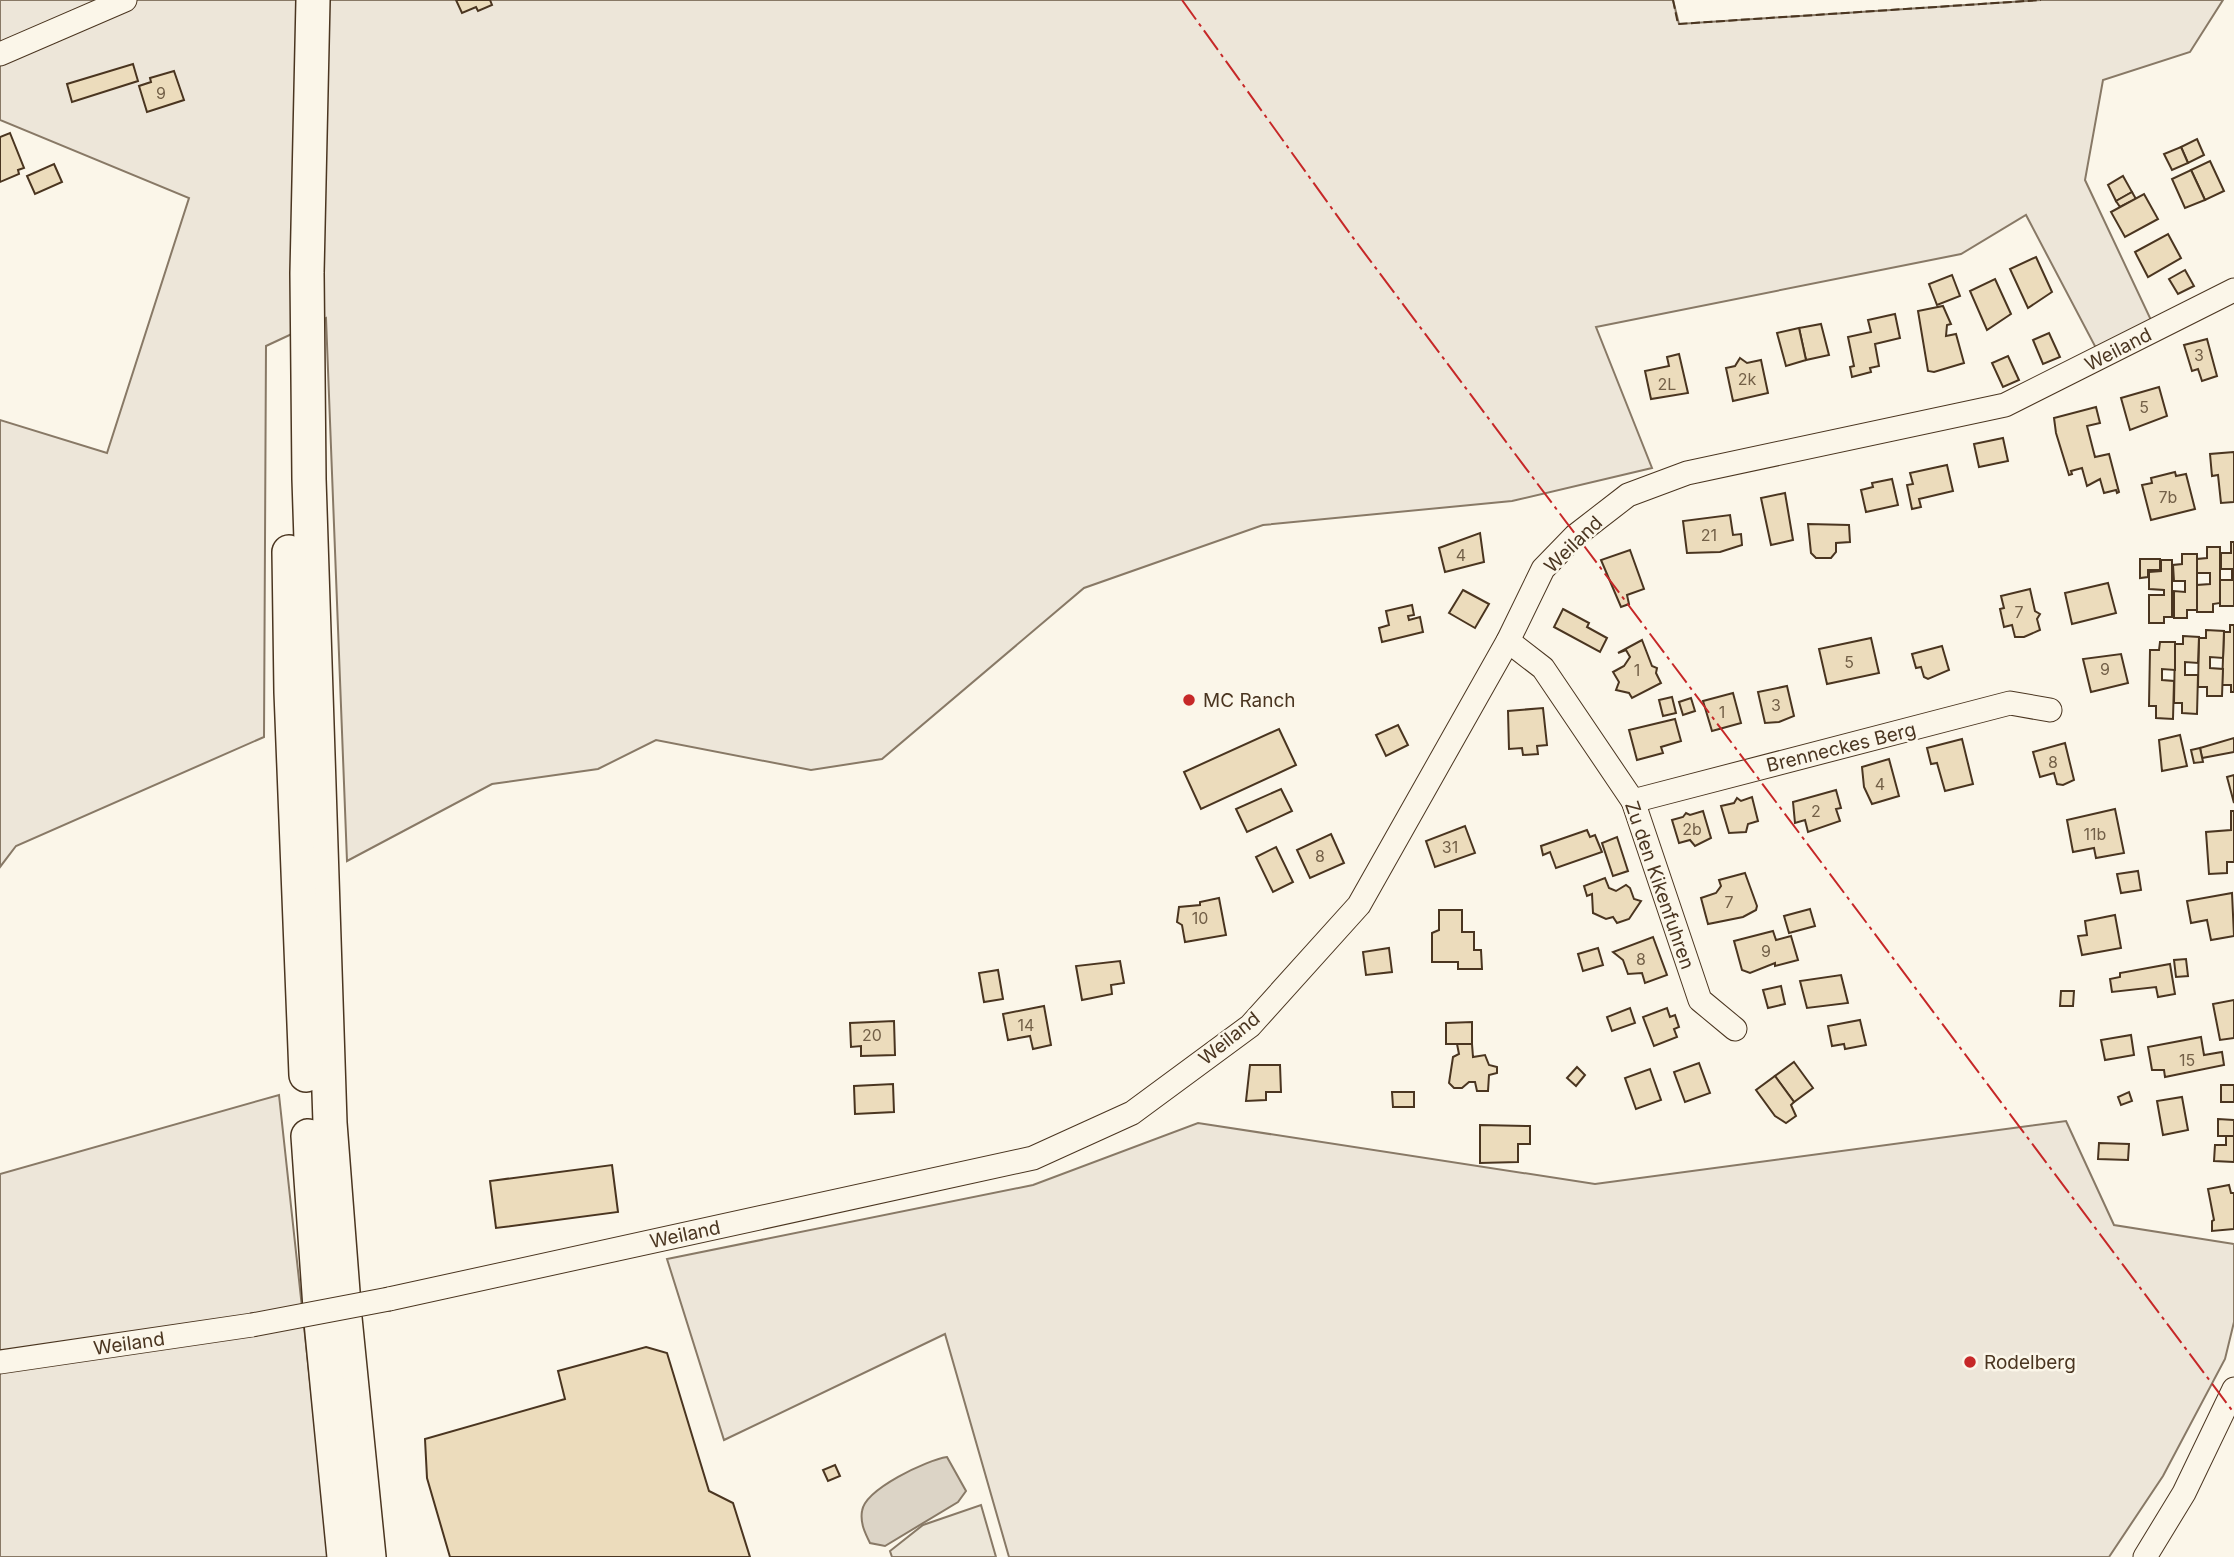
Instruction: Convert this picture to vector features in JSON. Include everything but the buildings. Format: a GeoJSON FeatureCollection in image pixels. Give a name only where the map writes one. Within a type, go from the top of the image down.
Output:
{"type":"FeatureCollection","features":[{"type":"Feature","properties":{"kind":"highway"},"geometry":{"type":"LineString","coordinates":[[294,0],[285,272],[290,692],[308,1125],[321,1322],[344,1557]]}},
{"type":"Feature","properties":{"kind":"highway"},"geometry":{"type":"LineString","coordinates":[[313,0],[307,273],[309,479],[328,1053],[344,1308],[369,1557]]}},
{"type":"Feature","properties":{"kind":"street"},"geometry":{"type":"LineString","coordinates":[[0,54],[125,0]]}},
{"type":"Feature","properties":{"kind":"street","name":"Weiland"},"geometry":{"type":"LineString","coordinates":[[0,1362],[252,1325],[389,1299],[1033,1158],[1132,1113],[1250,1026],[1359,905],[1508,640],[1543,569],[1576,536],[1629,495],[1687,473],[2006,405],[2234,290]]}},
{"type":"Feature","properties":{"kind":"street","name":"Zu den Kikenfuhren"},"geometry":{"type":"LineString","coordinates":[[1508,640],[1543,668],[1633,801],[1700,1000],[1735,1029]]}},
{"type":"Feature","properties":{"kind":"street","name":"Brenneckes Berg"},"geometry":{"type":"LineString","coordinates":[[1633,801],[2010,704],[2050,710]]}},
{"type":"Feature","properties":{"kind":"street"},"geometry":{"type":"LineString","coordinates":[[2145,1557],[2184,1493],[2234,1389]]}},
{"type":"Feature","properties":{"kind":"shaded area"},"geometry":{"type":"Polygon","coordinates":[[[0,0],[1673,0],[1679,24],[2041,0],[2223,0],[2190,52],[2103,80],[2085,180],[2151,320],[2097,350],[2026,215],[1961,254],[1596,327],[1652,468],[1512,501],[1263,525],[1084,588],[882,759],[811,770],[656,740],[598,769],[492,784],[347,861],[326,318],[266,346],[264,737],[16,846],[0,867],[0,420],[107,453],[189,198],[0,120],[0,0]]]}},
{"type":"Feature","properties":{"kind":"shaded area"},"geometry":{"type":"Polygon","coordinates":[[[279,1095],[329,1557],[0,1557],[0,1174],[279,1095]]]}},
{"type":"Feature","properties":{"kind":"shaded area"},"geometry":{"type":"Polygon","coordinates":[[[2066,1121],[2114,1225],[2234,1244],[2234,1322],[2225,1359],[2163,1476],[2109,1557],[1009,1557],[945,1334],[724,1440],[667,1259],[1033,1185],[1198,1123],[1595,1184],[2066,1121]]]}},
{"type":"Feature","properties":{"kind":"shaded area"},"geometry":{"type":"Polygon","coordinates":[[[947,1457],[966,1491],[958,1502],[885,1546],[870,1543],[862,1520],[866,1502],[898,1477],[947,1457]]]}},
{"type":"Feature","properties":{"kind":"shaded area"},"geometry":{"type":"Polygon","coordinates":[[[981,1505],[996,1557],[892,1557],[890,1551],[923,1525],[981,1505]]]}},
{"type":"Feature","properties":{"kind":"fence"},"geometry":{"type":"LineString","coordinates":[[1673,0],[1678,24],[2041,0]]}},
{"type":"Feature","properties":{"kind":"power"},"geometry":{"type":"LineString","coordinates":[[1182,0],[1351,235],[2234,1413]]}},
{"type":"Feature","properties":{"kind":"place","name":"MC Ranch"},"geometry":{"type":"Point","coordinates":[1189,700]}},
{"type":"Feature","properties":{"kind":"place","name":"Rodelberg"},"geometry":{"type":"Point","coordinates":[1970,1362]}}]}
